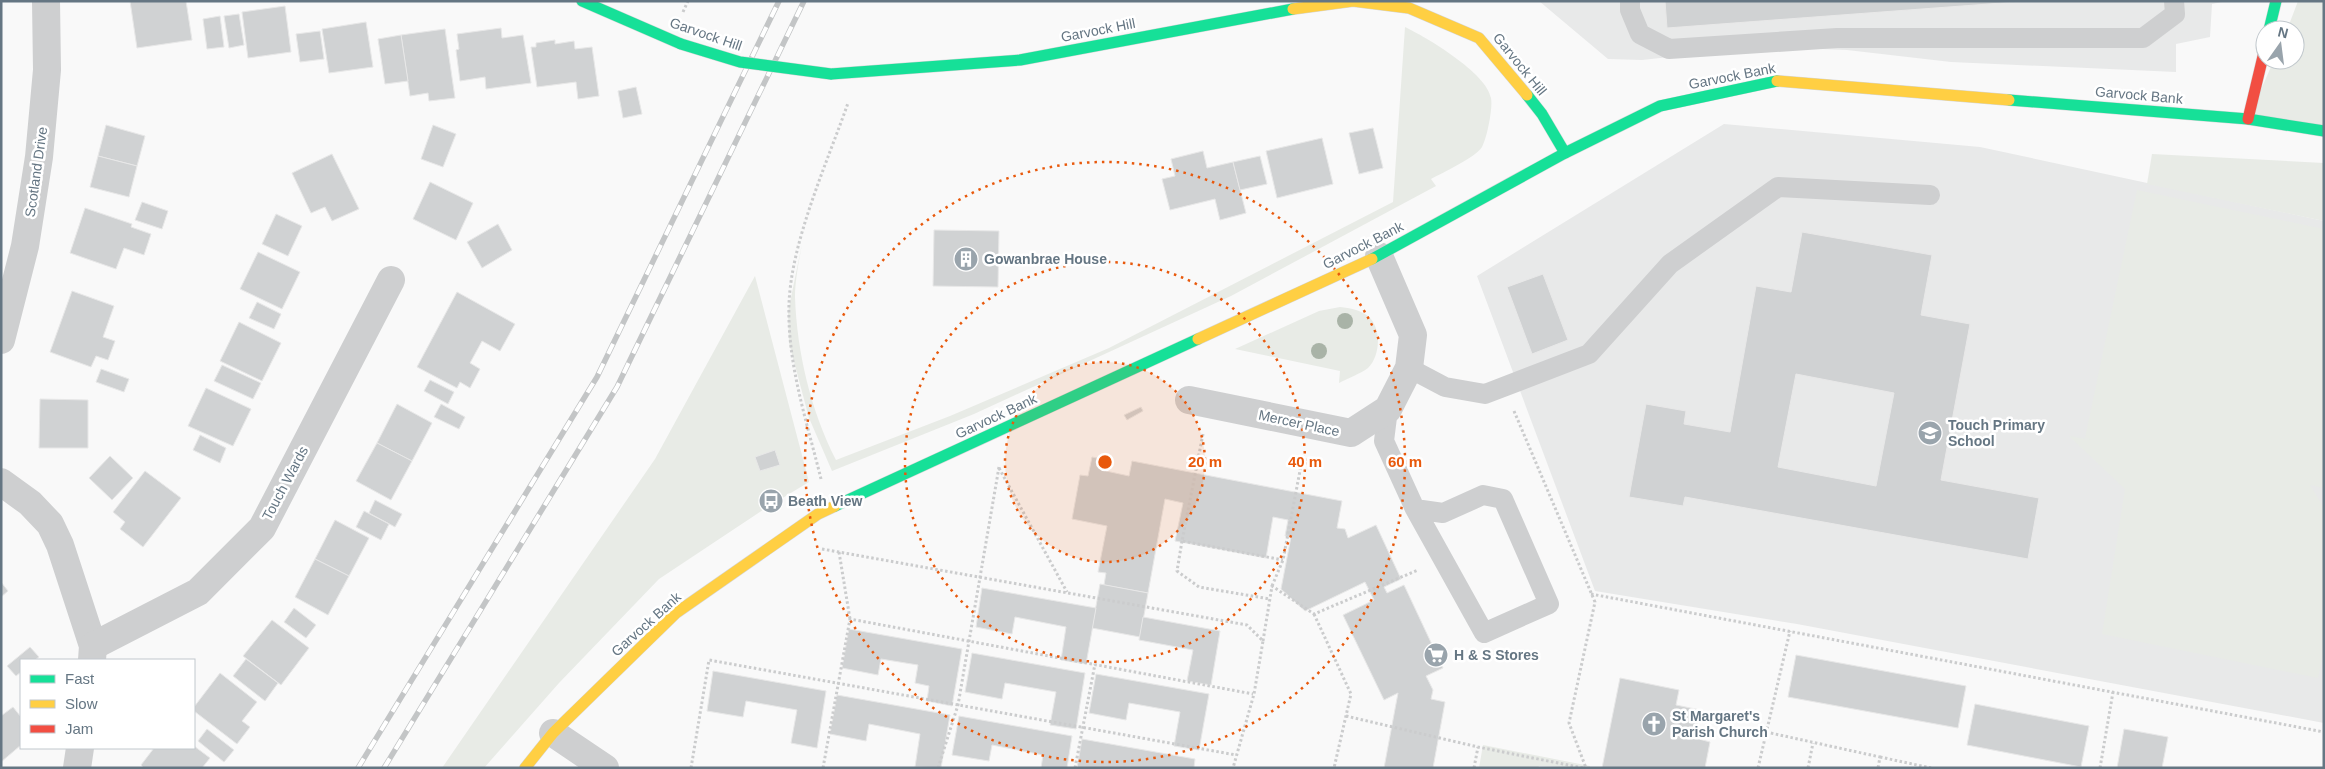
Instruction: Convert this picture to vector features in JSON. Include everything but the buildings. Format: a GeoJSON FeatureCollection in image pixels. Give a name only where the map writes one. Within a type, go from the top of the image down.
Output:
{"type":"FeatureCollection","features":[{"type":"Feature","properties":{"kind":"street","name":"Scotland Drive"},"geometry":{"type":"LineString","coordinates":[[1,340],[25,246],[39,157],[47,70],[46,1]]}},
{"type":"Feature","properties":{"kind":"street","name":"Garvock Hill"},"geometry":{"type":"LineString","coordinates":[[582,1],[681,44],[740,62],[831,74],[1020,60],[1281,5],[1353,1],[1410,8],[1479,38],[1542,114],[1565,153]]}},
{"type":"Feature","properties":{"kind":"street"},"geometry":{"type":"LineString","coordinates":[[2271,20],[2276,1]]}},
{"type":"Feature","properties":{"kind":"street"},"geometry":{"type":"LineString","coordinates":[[2248,119],[2260,70]]}},
{"type":"Feature","properties":{"kind":"street","name":"Garvock Bank"},"geometry":{"type":"LineString","coordinates":[[525,768],[553,734],[676,613],[818,514],[1379,256],[1565,153],[1660,106],[1779,81],[2248,119],[2324,131]]}},
{"type":"Feature","properties":{"kind":"street","name":"Mercer Place"},"geometry":{"type":"LineString","coordinates":[[1199,402],[1351,433],[1388,409],[1409,368],[1413,335],[1379,256]]}},
{"type":"Feature","properties":{"kind":"street","name":"Touch Wards"},"geometry":{"type":"LineString","coordinates":[[92,653],[198,592],[262,528],[391,280]]}},
{"type":"Feature","properties":{"kind":"street"},"geometry":{"type":"LineString","coordinates":[[1,482],[30,503],[50,524],[60,545],[92,653]]}},
{"type":"Feature","properties":{"kind":"street"},"geometry":{"type":"LineString","coordinates":[[553,734],[604,768]]}},
{"type":"Feature","properties":{"kind":"street"},"geometry":{"type":"LineString","coordinates":[[77,768],[80,749]]}},
{"type":"Feature","properties":{"kind":"lane"},"geometry":{"type":"LineString","coordinates":[[1630,1],[1630,10],[1640,34],[1669,49],[1837,38],[2143,38],[2174,14],[2174,1]]}},
{"type":"Feature","properties":{"kind":"lane"},"geometry":{"type":"LineString","coordinates":[[1409,368],[1445,387],[1485,394],[1589,354],[1670,264],[1778,187],[1930,195]]}},
{"type":"Feature","properties":{"kind":"lane"},"geometry":{"type":"LineString","coordinates":[[1388,409],[1384,441],[1415,509],[1484,633],[1549,604],[1503,499],[1483,495],[1443,513],[1415,509]]}},
{"type":"Feature","properties":{"kind":"path"},"geometry":{"type":"LineString","coordinates":[[828,510],[793,365],[789,303],[798,243],[859,72]]}},
{"type":"Feature","properties":{"kind":"path"},"geometry":{"type":"LineString","coordinates":[[1199,402],[1177,571],[1199,587],[1270,599]]}},
{"type":"Feature","properties":{"kind":"path"},"geometry":{"type":"LineString","coordinates":[[1233,768],[1254,694],[1272,586],[1283,560],[1308,424]]}},
{"type":"Feature","properties":{"kind":"path"},"geometry":{"type":"LineString","coordinates":[[983,438],[1067,593]]}},
{"type":"Feature","properties":{"kind":"path"},"geometry":{"type":"LineString","coordinates":[[938,768],[958,705],[978,577],[999,467]]}},
{"type":"Feature","properties":{"kind":"path"},"geometry":{"type":"LineString","coordinates":[[780,541],[1247,625],[1263,641]]}},
{"type":"Feature","properties":{"kind":"path"},"geometry":{"type":"LineString","coordinates":[[1182,541],[1283,560]]}},
{"type":"Feature","properties":{"kind":"path"},"geometry":{"type":"LineString","coordinates":[[823,768],[850,619],[839,552]]}},
{"type":"Feature","properties":{"kind":"path"},"geometry":{"type":"LineString","coordinates":[[1314,614],[1443,559]]}},
{"type":"Feature","properties":{"kind":"path"},"geometry":{"type":"LineString","coordinates":[[1272,586],[1314,614],[1351,694],[1334,768]]}},
{"type":"Feature","properties":{"kind":"path"},"geometry":{"type":"LineString","coordinates":[[1592,594],[2324,732]]}},
{"type":"Feature","properties":{"kind":"path"},"geometry":{"type":"LineString","coordinates":[[850,619],[1254,694]]}},
{"type":"Feature","properties":{"kind":"path"},"geometry":{"type":"LineString","coordinates":[[1758,768],[1790,631]]}},
{"type":"Feature","properties":{"kind":"path"},"geometry":{"type":"LineString","coordinates":[[691,768],[709,660],[1236,754]]}},
{"type":"Feature","properties":{"kind":"path"},"geometry":{"type":"LineString","coordinates":[[1075,768],[1095,664]]}},
{"type":"Feature","properties":{"kind":"path"},"geometry":{"type":"LineString","coordinates":[[2100,768],[2113,692]]}},
{"type":"Feature","properties":{"kind":"path"},"geometry":{"type":"LineString","coordinates":[[1346,716],[1478,747],[1583,768]]}},
{"type":"Feature","properties":{"kind":"path"},"geometry":{"type":"LineString","coordinates":[[1766,732],[1931,768]]}},
{"type":"Feature","properties":{"kind":"path"},"geometry":{"type":"LineString","coordinates":[[1808,768],[1813,743]]}},
{"type":"Feature","properties":{"kind":"path"},"geometry":{"type":"LineString","coordinates":[[1474,768],[1478,747]]}},
{"type":"Feature","properties":{"kind":"path"},"geometry":{"type":"LineString","coordinates":[[1878,768],[1880,757]]}},
{"type":"Feature","properties":{"kind":"shaded area"},"geometry":{"type":"Polygon","coordinates":[[[1539,1],[2227,1],[2212,4],[2210,37],[2176,44],[2176,72],[1951,62],[1847,50],[1760,47],[1642,60],[1608,59],[1539,1]]]}},
{"type":"Feature","properties":{"kind":"shaded area"},"geometry":{"type":"Polygon","coordinates":[[[2298,1],[2324,1],[2324,131],[2248,119],[2270,70],[2305,70],[2305,20],[2291,20],[2298,1]]]}},
{"type":"Feature","properties":{"kind":"shaded area"},"geometry":{"type":"Polygon","coordinates":[[[1405,27],[1440,47],[1468,67],[1487,88],[1491,98],[1489,123],[1482,147],[1466,160],[1431,179],[1436,186],[1231,296],[974,414],[832,471],[809,418],[789,343],[788,312],[802,244],[797,270],[795,297],[802,360],[819,422],[836,460],[950,416],[1109,348],[1393,202],[1405,27]]]}},
{"type":"Feature","properties":{"kind":"shaded area","name":"Touch Primary School"},"geometry":{"type":"Polygon","coordinates":[[[1724,124],[1980,147],[2324,221],[2324,723],[1797,624],[1595,591],[1477,276],[1724,124]]]}},
{"type":"Feature","properties":{"kind":"shaded area"},"geometry":{"type":"Polygon","coordinates":[[[2152,154],[2324,163],[2324,221],[2147,184],[2152,154]]]}},
{"type":"Feature","properties":{"kind":"shaded area"},"geometry":{"type":"Polygon","coordinates":[[[2137,190],[2324,229],[2324,488],[2310,485],[2324,508],[2324,651],[2318,678],[2102,634],[2125,489],[2069,436],[2093,440],[2085,438],[2137,190]]]}},
{"type":"Feature","properties":{"kind":"shaded area"},"geometry":{"type":"Polygon","coordinates":[[[755,276],[809,482],[766,508],[659,579],[559,683],[484,768],[442,768],[655,459],[755,276]]]}},
{"type":"Feature","properties":{"kind":"shaded area"},"geometry":{"type":"Polygon","coordinates":[[[1340,307],[1359,311],[1369,317],[1376,328],[1378,343],[1375,357],[1368,368],[1339,383],[1340,371],[1235,349],[1319,311],[1340,307]]]}},
{"type":"Feature","properties":{"kind":"shaded area"},"geometry":{"type":"Polygon","coordinates":[[[1483,745],[1590,766],[1590,768],[1539,766],[1538,768],[1479,768],[1483,745]]]}},
{"type":"Feature","properties":{"kind":"railway"},"geometry":{"type":"LineString","coordinates":[[358,768],[597,377],[779,1]]}},
{"type":"Feature","properties":{"kind":"railway"},"geometry":{"type":"LineString","coordinates":[[384,768],[617,387],[804,1]]}},
{"type":"Feature","properties":{"kind":"traffic: fast"},"geometry":{"type":"LineString","coordinates":[[582,1],[681,44]]}},
{"type":"Feature","properties":{"kind":"traffic: fast"},"geometry":{"type":"LineString","coordinates":[[2271,20],[2276,1]]}},
{"type":"Feature","properties":{"kind":"traffic: fast"},"geometry":{"type":"LineString","coordinates":[[831,74],[1020,60],[1293,9]]}},
{"type":"Feature","properties":{"kind":"traffic: fast"},"geometry":{"type":"LineString","coordinates":[[681,44],[740,62],[831,74]]}},
{"type":"Feature","properties":{"kind":"traffic: fast"},"geometry":{"type":"LineString","coordinates":[[1372,259],[1565,153],[1660,106],[1777,81]]}},
{"type":"Feature","properties":{"kind":"traffic: fast"},"geometry":{"type":"LineString","coordinates":[[1527,95],[1542,114],[1565,153]]}},
{"type":"Feature","properties":{"kind":"traffic: fast"},"geometry":{"type":"LineString","coordinates":[[2009,100],[2248,119],[2324,131]]}},
{"type":"Feature","properties":{"kind":"traffic: fast"},"geometry":{"type":"LineString","coordinates":[[835,506],[1198,339]]}},
{"type":"Feature","properties":{"kind":"traffic: slow"},"geometry":{"type":"LineString","coordinates":[[1293,9],[1353,1],[1409,8],[1479,38],[1527,95]]}},
{"type":"Feature","properties":{"kind":"traffic: slow"},"geometry":{"type":"LineString","coordinates":[[1777,81],[2009,100]]}},
{"type":"Feature","properties":{"kind":"traffic: slow"},"geometry":{"type":"LineString","coordinates":[[1198,339],[1372,259]]}},
{"type":"Feature","properties":{"kind":"traffic: slow"},"geometry":{"type":"LineString","coordinates":[[525,768],[553,733],[676,613],[818,514],[835,506]]}},
{"type":"Feature","properties":{"kind":"traffic: jam"},"geometry":{"type":"LineString","coordinates":[[2248,119],[2260,70]]}},
{"type":"Feature","properties":{"kind":"place","name":"Gowanbrae House"},"geometry":{"type":"Point","coordinates":[966,259]}},
{"type":"Feature","properties":{"kind":"place","name":"Touch Primary School"},"geometry":{"type":"Point","coordinates":[1930,433]}},
{"type":"Feature","properties":{"kind":"place","name":"Beath View"},"geometry":{"type":"Point","coordinates":[771,501]}},
{"type":"Feature","properties":{"kind":"place","name":"H & S Stores"},"geometry":{"type":"Point","coordinates":[1436,655]}},
{"type":"Feature","properties":{"kind":"place","name":"St Margaret's Parish Church"},"geometry":{"type":"Point","coordinates":[1654,724]}}]}
